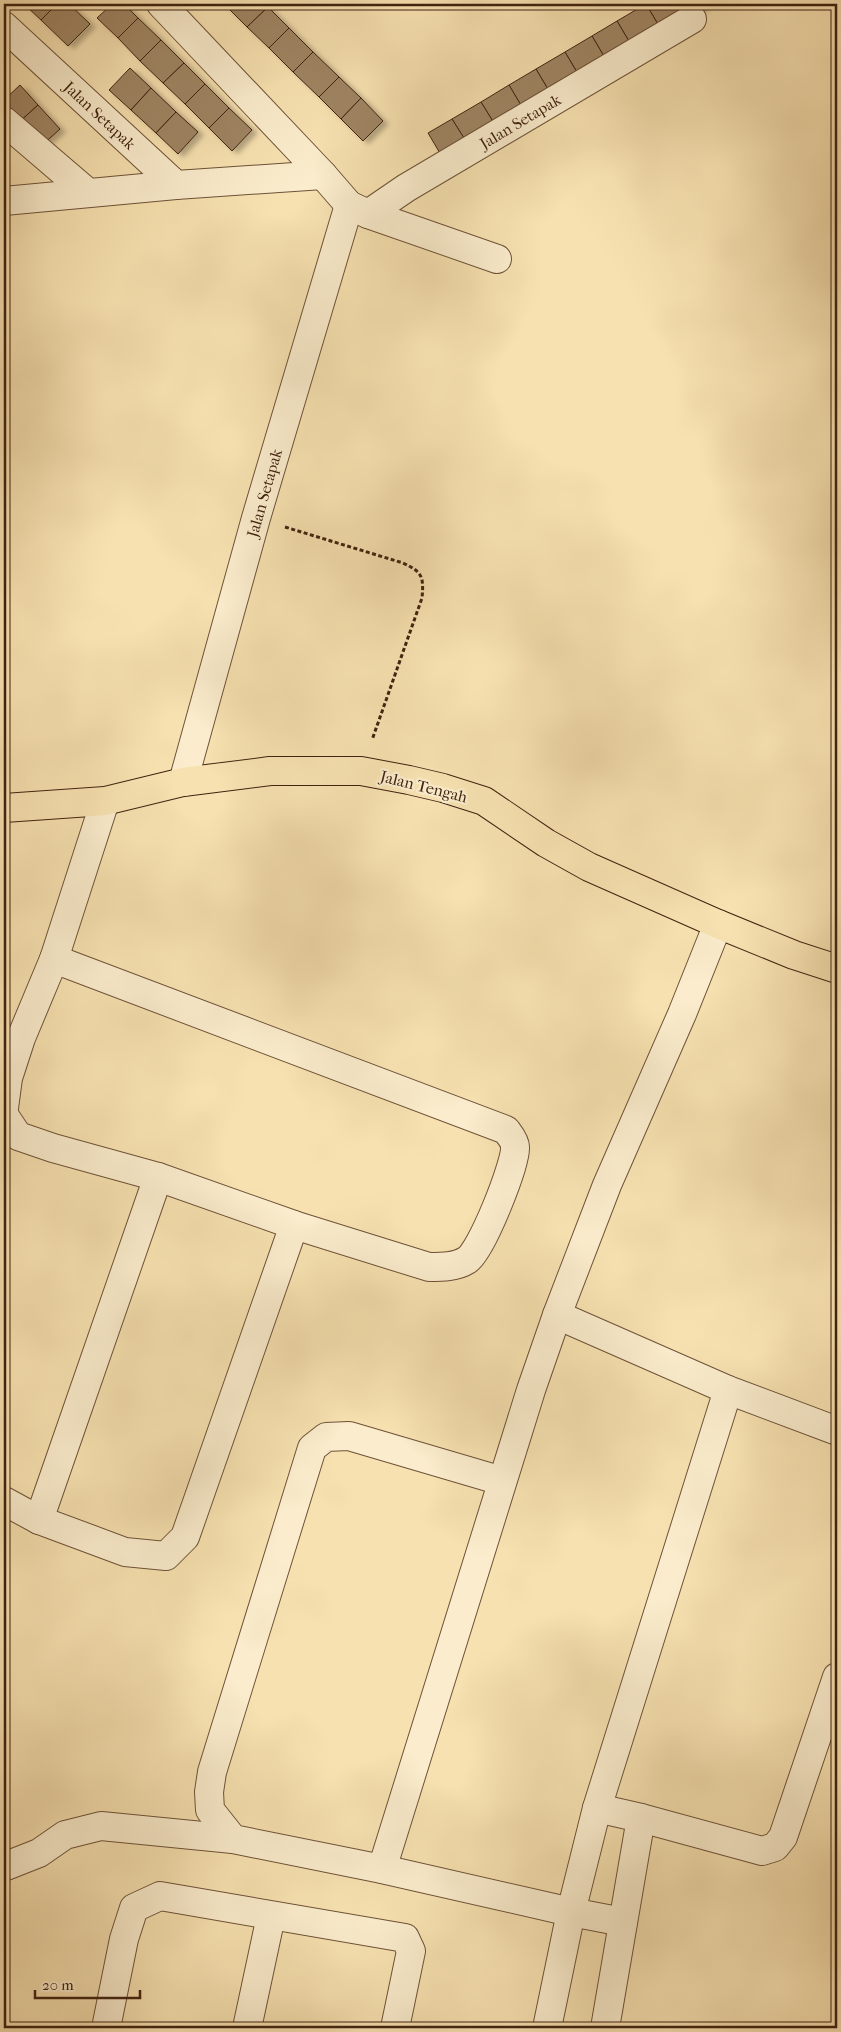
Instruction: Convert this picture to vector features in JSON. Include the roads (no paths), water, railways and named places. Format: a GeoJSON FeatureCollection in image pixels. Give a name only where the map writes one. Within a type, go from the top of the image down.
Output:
{"type":"FeatureCollection","features":[{"type":"Feature","properties":{"kind":"main road","name":"Jalan Tengah"},"geometry":{"type":"LineString","coordinates":[[4,808],[105,801],[184,782],[270,771],[361,771],[443,788],[484,801],[546,843],[589,867],[718,924],[794,955],[837,969]]}},
{"type":"Feature","properties":{"kind":"street"},"geometry":{"type":"LineString","coordinates":[[161,4],[323,175],[359,210],[497,259]]}},
{"type":"Feature","properties":{"kind":"street","name":"Jalan Setapak"},"geometry":{"type":"LineString","coordinates":[[184,782],[256,518],[359,210],[406,188],[692,19]]}},
{"type":"Feature","properties":{"kind":"street","name":"Jalan Setapak"},"geometry":{"type":"LineString","coordinates":[[4,26],[176,185]]}},
{"type":"Feature","properties":{"kind":"street"},"geometry":{"type":"LineString","coordinates":[[4,121],[87,192]]}},
{"type":"Feature","properties":{"kind":"street"},"geometry":{"type":"LineString","coordinates":[[4,201],[87,192],[323,175]]}},
{"type":"Feature","properties":{"kind":"street"},"geometry":{"type":"LineString","coordinates":[[4,1108],[8,1078],[21,1038],[54,959],[105,801]]}},
{"type":"Feature","properties":{"kind":"street"},"geometry":{"type":"LineString","coordinates":[[382,1869],[502,1481],[557,1314],[607,1185],[682,1014],[718,924]]}},
{"type":"Feature","properties":{"kind":"street"},"geometry":{"type":"LineString","coordinates":[[4,1115],[18,1136],[158,1178],[294,1225],[429,1267],[450,1266],[468,1260],[480,1242],[512,1168],[515,1145],[506,1130],[54,959]]}},
{"type":"Feature","properties":{"kind":"street"},"geometry":{"type":"LineString","coordinates":[[39,1520],[158,1178]]}},
{"type":"Feature","properties":{"kind":"street"},"geometry":{"type":"LineString","coordinates":[[4,1501],[39,1520],[125,1552],[166,1556],[186,1537],[294,1225]]}},
{"type":"Feature","properties":{"kind":"street"},"geometry":{"type":"LineString","coordinates":[[557,1314],[728,1390],[837,1431]]}},
{"type":"Feature","properties":{"kind":"street"},"geometry":{"type":"LineString","coordinates":[[547,2028],[571,1912],[597,1808],[728,1390]]}},
{"type":"Feature","properties":{"kind":"street"},"geometry":{"type":"LineString","coordinates":[[233,1839],[210,1810],[209,1792],[212,1772],[312,1448],[326,1437],[349,1436],[502,1481]]}},
{"type":"Feature","properties":{"kind":"street"},"geometry":{"type":"LineString","coordinates":[[597,1808],[762,1851],[774,1847],[783,1837],[837,1677]]}},
{"type":"Feature","properties":{"kind":"street"},"geometry":{"type":"LineString","coordinates":[[605,2028],[641,1818]]}},
{"type":"Feature","properties":{"kind":"street"},"geometry":{"type":"LineString","coordinates":[[4,1865],[6,1866],[39,1853],[65,1835],[101,1826],[233,1839],[382,1869],[622,1922]]}},
{"type":"Feature","properties":{"kind":"street"},"geometry":{"type":"LineString","coordinates":[[106,2028],[124,1940],[134,1908],[160,1896],[405,1938],[411,1951],[395,2028]]}},
{"type":"Feature","properties":{"kind":"street"},"geometry":{"type":"LineString","coordinates":[[247,2028],[271,1916]]}}]}
